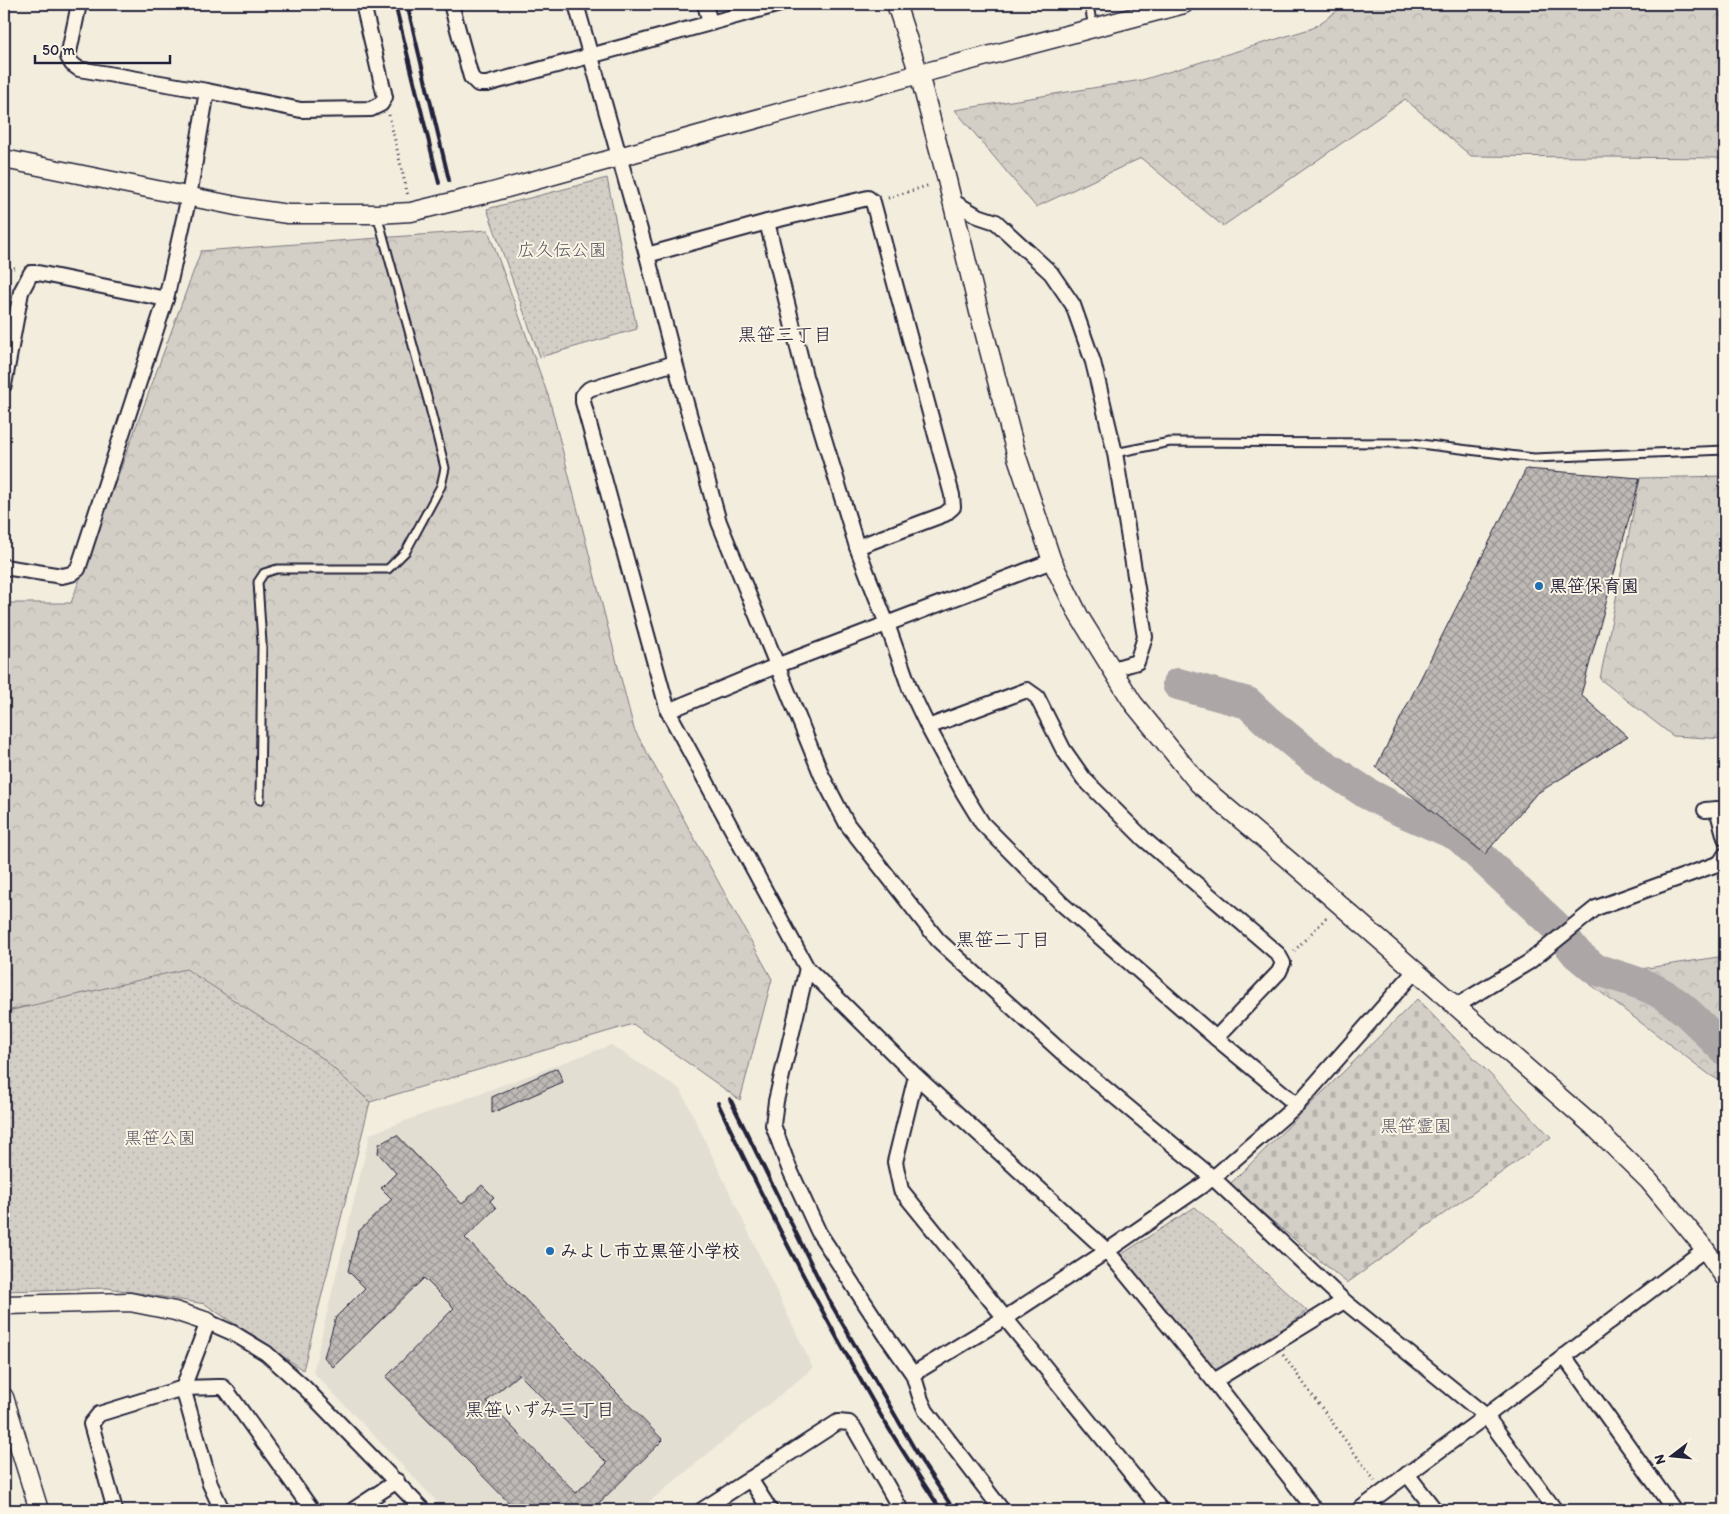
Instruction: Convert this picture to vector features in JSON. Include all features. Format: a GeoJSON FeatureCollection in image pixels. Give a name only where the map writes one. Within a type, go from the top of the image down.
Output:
{"type":"FeatureCollection","features":[{"type":"Feature","properties":{"kind":"street"},"geometry":{"type":"LineString","coordinates":[[79,4],[68,57],[72,64],[79,69],[207,91],[301,110],[371,109],[381,104],[385,97],[363,4]]}},
{"type":"Feature","properties":{"kind":"street"},"geometry":{"type":"LineString","coordinates":[[451,4],[471,77],[478,84],[487,84],[780,4]]}},
{"type":"Feature","properties":{"kind":"street"},"geometry":{"type":"LineString","coordinates":[[576,4],[647,255],[719,522],[822,776],[847,824],[938,940],[1066,1056],[1213,1178],[1344,1301],[1486,1416],[1555,1510]]}},
{"type":"Feature","properties":{"kind":"street"},"geometry":{"type":"LineString","coordinates":[[705,4],[710,23]]}},
{"type":"Feature","properties":{"kind":"street"},"geometry":{"type":"LineString","coordinates":[[896,4],[919,74],[948,180],[979,312],[1017,456],[1052,561],[1080,616],[1133,704],[1199,784],[1593,1126],[1649,1181],[1705,1249],[1725,1278]]}},
{"type":"Feature","properties":{"kind":"street"},"geometry":{"type":"LineString","coordinates":[[4,159],[246,208],[288,214],[412,212],[619,158],[919,74],[1184,4]]}},
{"type":"Feature","properties":{"kind":"street"},"geometry":{"type":"LineString","coordinates":[[4,567],[62,576],[71,574],[78,569],[166,299],[189,196],[207,91]]}},
{"type":"Feature","properties":{"kind":"street"},"geometry":{"type":"LineString","coordinates":[[647,255],[768,222],[868,198],[873,202],[952,495],[953,508],[945,514],[858,547]]}},
{"type":"Feature","properties":{"kind":"street"},"geometry":{"type":"LineString","coordinates":[[952,201],[978,216],[996,222],[1051,273],[1073,306],[1093,362],[1115,453],[1145,637],[1137,662],[1113,669]]}},
{"type":"Feature","properties":{"kind":"street"},"geometry":{"type":"LineString","coordinates":[[768,222],[805,376],[858,547],[870,582],[888,624],[910,689],[963,792],[982,823],[1062,904],[1297,1106]]}},
{"type":"Feature","properties":{"kind":"street"},"geometry":{"type":"LineString","coordinates":[[4,385],[21,292],[31,273],[166,299]]}},
{"type":"Feature","properties":{"kind":"street"},"geometry":{"type":"LineString","coordinates":[[675,364],[589,389],[583,395],[582,402],[668,711],[807,968],[916,1076],[1107,1251],[1214,1381],[1315,1510]]}},
{"type":"Feature","properties":{"kind":"street"},"geometry":{"type":"LineString","coordinates":[[668,711],[776,666],[1052,561]]}},
{"type":"Feature","properties":{"kind":"street"},"geometry":{"type":"LineString","coordinates":[[928,727],[1026,690],[1037,697],[1063,749],[1084,779],[1144,839],[1278,954],[1282,963],[1279,972],[1216,1038]]}},
{"type":"Feature","properties":{"kind":"street"},"geometry":{"type":"LineString","coordinates":[[1705,810],[1717,809],[1725,838]]}},
{"type":"Feature","properties":{"kind":"street"},"geometry":{"type":"LineString","coordinates":[[1456,1006],[1529,962],[1596,908],[1720,863],[1725,855]]}},
{"type":"Feature","properties":{"kind":"street"},"geometry":{"type":"LineString","coordinates":[[807,968],[776,1101],[773,1125],[789,1168],[819,1233],[913,1374],[920,1400],[926,1411],[1002,1510]]}},
{"type":"Feature","properties":{"kind":"street"},"geometry":{"type":"LineString","coordinates":[[913,1374],[1005,1318],[1213,1178],[1297,1106],[1415,971]]}},
{"type":"Feature","properties":{"kind":"street"},"geometry":{"type":"LineString","coordinates":[[916,1076],[895,1162],[901,1190],[1161,1510]]}},
{"type":"Feature","properties":{"kind":"street"},"geometry":{"type":"LineString","coordinates":[[1358,1510],[1486,1416],[1705,1249]]}},
{"type":"Feature","properties":{"kind":"street"},"geometry":{"type":"LineString","coordinates":[[1214,1381],[1344,1301]]}},
{"type":"Feature","properties":{"kind":"street"},"geometry":{"type":"LineString","coordinates":[[4,1304],[130,1302],[175,1310],[233,1333],[266,1353],[306,1388],[423,1510]]}},
{"type":"Feature","properties":{"kind":"street"},"geometry":{"type":"LineString","coordinates":[[208,1322],[183,1388],[210,1484],[222,1510]]}},
{"type":"Feature","properties":{"kind":"street"},"geometry":{"type":"LineString","coordinates":[[1564,1356],[1674,1510]]}},
{"type":"Feature","properties":{"kind":"street"},"geometry":{"type":"LineString","coordinates":[[115,1510],[91,1424],[94,1418],[99,1414],[183,1388],[223,1387],[312,1510]]}},
{"type":"Feature","properties":{"kind":"street"},"geometry":{"type":"LineString","coordinates":[[4,1397],[39,1510]]}},
{"type":"Feature","properties":{"kind":"street"},"geometry":{"type":"LineString","coordinates":[[702,1510],[838,1422],[849,1423],[854,1428],[901,1510]]}},
{"type":"Feature","properties":{"kind":"street"},"geometry":{"type":"LineString","coordinates":[[1406,1474],[1435,1510]]}},
{"type":"Feature","properties":{"kind":"street"},"geometry":{"type":"LineString","coordinates":[[750,1479],[770,1510]]}},
{"type":"Feature","properties":{"kind":"street"},"geometry":{"type":"LineString","coordinates":[[352,1510],[397,1481]]}},
{"type":"Feature","properties":{"kind":"lane"},"geometry":{"type":"LineString","coordinates":[[1089,4],[1093,29]]}},
{"type":"Feature","properties":{"kind":"lane"},"geometry":{"type":"LineString","coordinates":[[260,800],[262,643],[258,582],[264,573],[277,569],[388,569],[406,551],[441,486],[444,468],[442,459],[429,404],[377,214]]}},
{"type":"Feature","properties":{"kind":"lane"},"geometry":{"type":"LineString","coordinates":[[1115,453],[1170,442],[1412,443],[1534,458],[1725,450]]}},
{"type":"Feature","properties":{"kind":"path"},"geometry":{"type":"LineString","coordinates":[[385,97],[412,212]]}},
{"type":"Feature","properties":{"kind":"path"},"geometry":{"type":"LineString","coordinates":[[873,202],[948,180]]}},
{"type":"Feature","properties":{"kind":"path"},"geometry":{"type":"LineString","coordinates":[[1282,963],[1339,905]]}},
{"type":"Feature","properties":{"kind":"path"},"geometry":{"type":"LineString","coordinates":[[1275,1343],[1383,1492]]}},
{"type":"Feature","properties":{"kind":"shaded area","name":"みよし市立黒笹小学校"},"geometry":{"type":"Polygon","coordinates":[[[611,1045],[681,1090],[813,1368],[639,1510],[445,1510],[313,1372],[370,1134],[611,1045]]]}},
{"type":"Feature","properties":{"kind":"green space"},"geometry":{"type":"Polygon","coordinates":[[[1347,4],[1725,4],[1725,158],[1471,156],[1405,99],[1223,226],[1141,158],[1036,207],[955,110],[1142,80],[1313,28],[1347,4]]]}},
{"type":"Feature","properties":{"kind":"green space","name":"広久伝公園"},"geometry":{"type":"Polygon","coordinates":[[[607,178],[637,329],[540,357],[487,209],[607,178]]]}},
{"type":"Feature","properties":{"kind":"green space"},"geometry":{"type":"Polygon","coordinates":[[[488,230],[549,398],[634,729],[772,979],[740,1100],[633,1024],[370,1102],[321,1057],[26,1006],[4,1012],[4,603],[71,603],[201,251],[488,230]]]}},
{"type":"Feature","properties":{"kind":"green space"},"geometry":{"type":"Polygon","coordinates":[[[1725,476],[1725,739],[1673,736],[1600,679],[1640,478],[1725,476]]]}},
{"type":"Feature","properties":{"kind":"green space"},"geometry":{"type":"Polygon","coordinates":[[[1725,956],[1725,1084],[1710,1075],[1582,978],[1725,956]]]}},
{"type":"Feature","properties":{"kind":"green space","name":"黒笹公園"},"geometry":{"type":"Polygon","coordinates":[[[186,969],[321,1057],[370,1102],[303,1370],[205,1304],[108,1288],[4,1291],[4,1012],[186,969]]]}},
{"type":"Feature","properties":{"kind":"green space","name":"黒笹霊園"},"geometry":{"type":"Polygon","coordinates":[[[1417,999],[1551,1137],[1347,1283],[1229,1185],[1417,999]]]}},
{"type":"Feature","properties":{"kind":"green space"},"geometry":{"type":"Polygon","coordinates":[[[1195,1207],[1307,1311],[1214,1381],[1108,1263],[1195,1207]]]}},
{"type":"Feature","properties":{"kind":"building","name":"黒笹保育園"},"geometry":{"type":"Polygon","coordinates":[[[1526,469],[1640,478],[1581,695],[1628,737],[1536,794],[1485,854],[1376,767],[1526,469]]]}},
{"type":"Feature","properties":{"kind":"building"},"geometry":{"type":"Polygon","coordinates":[[[557,1068],[563,1082],[492,1113],[492,1097],[557,1068]]]}},
{"type":"Feature","properties":{"kind":"building"},"geometry":{"type":"Polygon","coordinates":[[[397,1135],[462,1204],[482,1185],[494,1197],[490,1201],[496,1208],[465,1238],[663,1440],[592,1510],[516,1510],[386,1377],[454,1308],[424,1278],[333,1367],[324,1357],[336,1317],[365,1288],[348,1271],[358,1232],[392,1199],[381,1188],[396,1173],[378,1153],[379,1144],[397,1135]],[[519,1374],[487,1401],[576,1493],[607,1463],[519,1374]]]}},
{"type":"Feature","properties":{"kind":"waterway"},"geometry":{"type":"LineString","coordinates":[[1178,684],[1248,703],[1313,758],[1368,794],[1461,838],[1554,925],[1577,954],[1595,969],[1642,984],[1667,997],[1693,1018],[1725,1050]]}},
{"type":"Feature","properties":{"kind":"railway"},"geometry":{"type":"LineString","coordinates":[[395,4],[439,183]]}},
{"type":"Feature","properties":{"kind":"railway"},"geometry":{"type":"LineString","coordinates":[[407,4],[449,180]]}},
{"type":"Feature","properties":{"kind":"railway"},"geometry":{"type":"LineString","coordinates":[[730,1099],[830,1302],[922,1462],[954,1510]]}},
{"type":"Feature","properties":{"kind":"railway"},"geometry":{"type":"LineString","coordinates":[[718,1103],[774,1219],[834,1332],[884,1420],[941,1510]]}},
{"type":"Feature","properties":{"kind":"place","name":"黒笹保育園"},"geometry":{"type":"Point","coordinates":[1539,586]}},
{"type":"Feature","properties":{"kind":"place","name":"みよし市立黒笹小学校"},"geometry":{"type":"Point","coordinates":[550,1251]}},
{"type":"Feature","properties":{"kind":"district","name":"黒笹三丁目"},"geometry":{"type":"Point","coordinates":[785,334]}},
{"type":"Feature","properties":{"kind":"district","name":"黒笹二丁目"},"geometry":{"type":"Point","coordinates":[1003,939]}},
{"type":"Feature","properties":{"kind":"district","name":"黒笹いずみ三丁目"},"geometry":{"type":"Point","coordinates":[540,1409]}}]}
